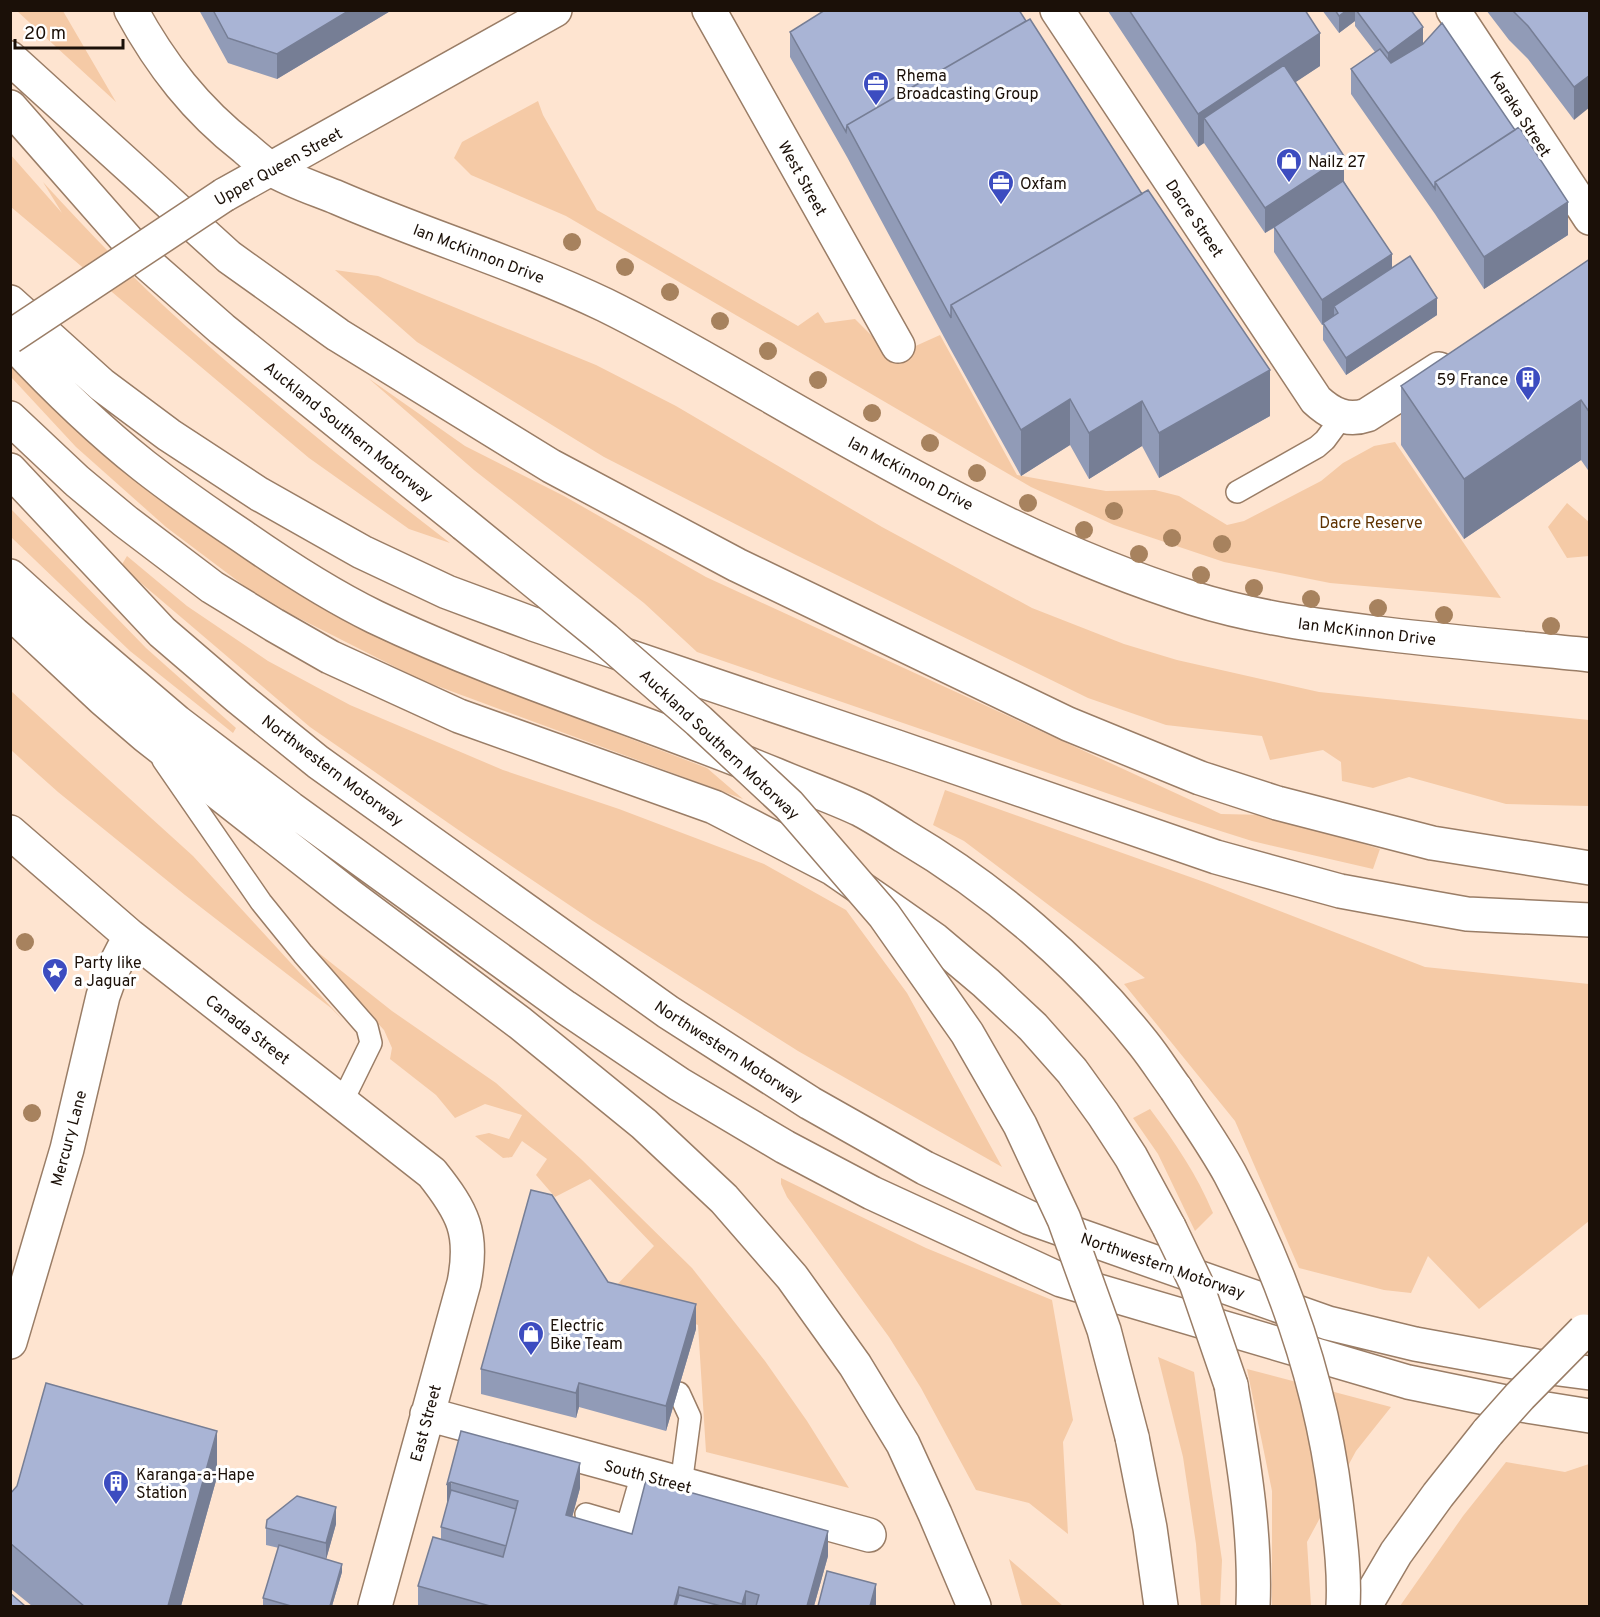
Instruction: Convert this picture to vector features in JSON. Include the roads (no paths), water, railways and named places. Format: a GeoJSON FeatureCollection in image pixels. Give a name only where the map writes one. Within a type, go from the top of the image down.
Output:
{"type":"FeatureCollection","features":[{"type":"Feature","properties":{"kind":"main road","name":"Ian McKinnon Drive"},"geometry":{"type":"LineString","coordinates":[[131,10],[161,63],[189,96],[222,131],[271,169],[388,219],[543,278],[607,306],[694,351],[771,397],[973,507],[1076,555],[1131,578],[1244,613],[1328,627],[1590,655]]}},
{"type":"Feature","properties":{"kind":"main road","name":"Upper Queen Street"},"geometry":{"type":"LineString","coordinates":[[10,339],[224,195],[555,10]]}},
{"type":"Feature","properties":{"kind":"main road","name":"West Street"},"geometry":{"type":"LineString","coordinates":[[709,10],[898,346]]}},
{"type":"Feature","properties":{"kind":"main road","name":"Dacre Street"},"geometry":{"type":"LineString","coordinates":[[1057,10],[1316,399],[1324,407],[1342,417]]}},
{"type":"Feature","properties":{"kind":"main road","name":"Karaka Street"},"geometry":{"type":"LineString","coordinates":[[1453,10],[1590,218]]}},
{"type":"Feature","properties":{"kind":"main road"},"geometry":{"type":"LineString","coordinates":[[10,58],[229,257],[339,335],[551,466],[737,565],[1068,724],[1200,778],[1277,803],[1432,843],[1590,868]]}},
{"type":"Feature","properties":{"kind":"main road","name":"Auckland Southern Motorway"},"geometry":{"type":"LineString","coordinates":[[10,107],[148,264],[222,329],[464,524],[622,654],[699,721],[789,805],[884,915],[967,1033],[1020,1125],[1064,1219],[1104,1330],[1132,1437],[1150,1528],[1161,1606]]}},
{"type":"Feature","properties":{"kind":"main road"},"geometry":{"type":"LineString","coordinates":[[10,302],[102,385],[178,441],[259,495],[362,552],[447,592],[533,624],[1216,857],[1341,891],[1467,914],[1590,920]]}},
{"type":"Feature","properties":{"kind":"main road"},"geometry":{"type":"LineString","coordinates":[[10,339],[86,417],[144,466],[294,572],[362,610],[464,657],[543,688],[694,741],[862,811],[971,879],[1023,921],[1066,961],[1101,995],[1143,1043],[1176,1089],[1229,1173],[1258,1231],[1297,1329],[1323,1421],[1332,1472],[1343,1566],[1344,1606]]}},
{"type":"Feature","properties":{"kind":"main road"},"geometry":{"type":"LineString","coordinates":[[1342,417],[1358,418],[1367,415],[1462,354]]}},
{"type":"Feature","properties":{"kind":"main road"},"geometry":{"type":"LineString","coordinates":[[10,418],[77,481],[125,521],[212,587],[274,625],[339,661],[459,716],[714,807],[832,868],[935,940],[986,983],[1049,1045],[1072,1071],[1103,1114],[1131,1157],[1196,1283],[1231,1385],[1251,1518],[1254,1568],[1252,1606]]}},
{"type":"Feature","properties":{"kind":"main road","name":"Northwestern Motorway"},"geometry":{"type":"LineString","coordinates":[[10,470],[162,632],[318,762],[668,1012],[810,1103],[925,1168],[1030,1218],[1328,1323],[1414,1344],[1536,1366],[1590,1373]]}},
{"type":"Feature","properties":{"kind":"main road"},"geometry":{"type":"LineString","coordinates":[[10,576],[177,722],[565,1007],[679,1084],[872,1193],[1061,1280],[1408,1382],[1515,1404],[1590,1416]]}},
{"type":"Feature","properties":{"kind":"main road"},"geometry":{"type":"LineString","coordinates":[[10,612],[146,736],[350,896],[520,1023],[644,1124],[724,1199],[792,1277],[855,1365],[903,1444],[974,1606]]}},
{"type":"Feature","properties":{"kind":"main road","name":"Canada Street"},"geometry":{"type":"LineString","coordinates":[[10,831],[130,936],[432,1173],[450,1196],[461,1217],[468,1239]]}},
{"type":"Feature","properties":{"kind":"main road","name":"Mercury Lane"},"geometry":{"type":"LineString","coordinates":[[10,1342],[67,1149],[104,996],[112,971],[130,936]]}},
{"type":"Feature","properties":{"kind":"main road","name":"East Street"},"geometry":{"type":"LineString","coordinates":[[375,1606],[464,1283],[469,1258],[468,1239]]}},
{"type":"Feature","properties":{"kind":"main road"},"geometry":{"type":"LineString","coordinates":[[1365,1606],[1395,1553],[1488,1432],[1527,1388],[1587,1328]]}},
{"type":"Feature","properties":{"kind":"main road","name":"South Street"},"geometry":{"type":"LineString","coordinates":[[427,1414],[869,1535]]}},
{"type":"Feature","properties":{"kind":"lane"},"geometry":{"type":"LineString","coordinates":[[1237,492],[1317,447],[1331,434],[1342,417]]}},
{"type":"Feature","properties":{"kind":"lane"},"geometry":{"type":"LineString","coordinates":[[146,736],[261,902],[367,1027],[371,1043],[342,1102]]}},
{"type":"Feature","properties":{"kind":"lane"},"geometry":{"type":"LineString","coordinates":[[680,1393],[690,1417],[681,1485]]}},
{"type":"Feature","properties":{"kind":"lane"},"geometry":{"type":"LineString","coordinates":[[586,1514],[627,1526],[642,1474]]}},
{"type":"Feature","properties":{"kind":"place","name":"Rhema Broadcasting Group"},"geometry":{"type":"Point","coordinates":[876,107]}},
{"type":"Feature","properties":{"kind":"place","name":"Nailz 27"},"geometry":{"type":"Point","coordinates":[1289,184]}},
{"type":"Feature","properties":{"kind":"place","name":"Oxfam"},"geometry":{"type":"Point","coordinates":[1001,206]}},
{"type":"Feature","properties":{"kind":"place","name":"59 France"},"geometry":{"type":"Point","coordinates":[1528,402]}},
{"type":"Feature","properties":{"kind":"place","name":"Party like a Jaguar"},"geometry":{"type":"Point","coordinates":[55,994]}},
{"type":"Feature","properties":{"kind":"place","name":"Electric Bike Team"},"geometry":{"type":"Point","coordinates":[531,1357]}},
{"type":"Feature","properties":{"kind":"place","name":"Karanga-a-Hape Station"},"geometry":{"type":"Point","coordinates":[116,1506]}},
{"type":"Feature","properties":{"kind":"park label","name":"Dacre Reserve"},"geometry":{"type":"Point","coordinates":[1371,522]}}]}
